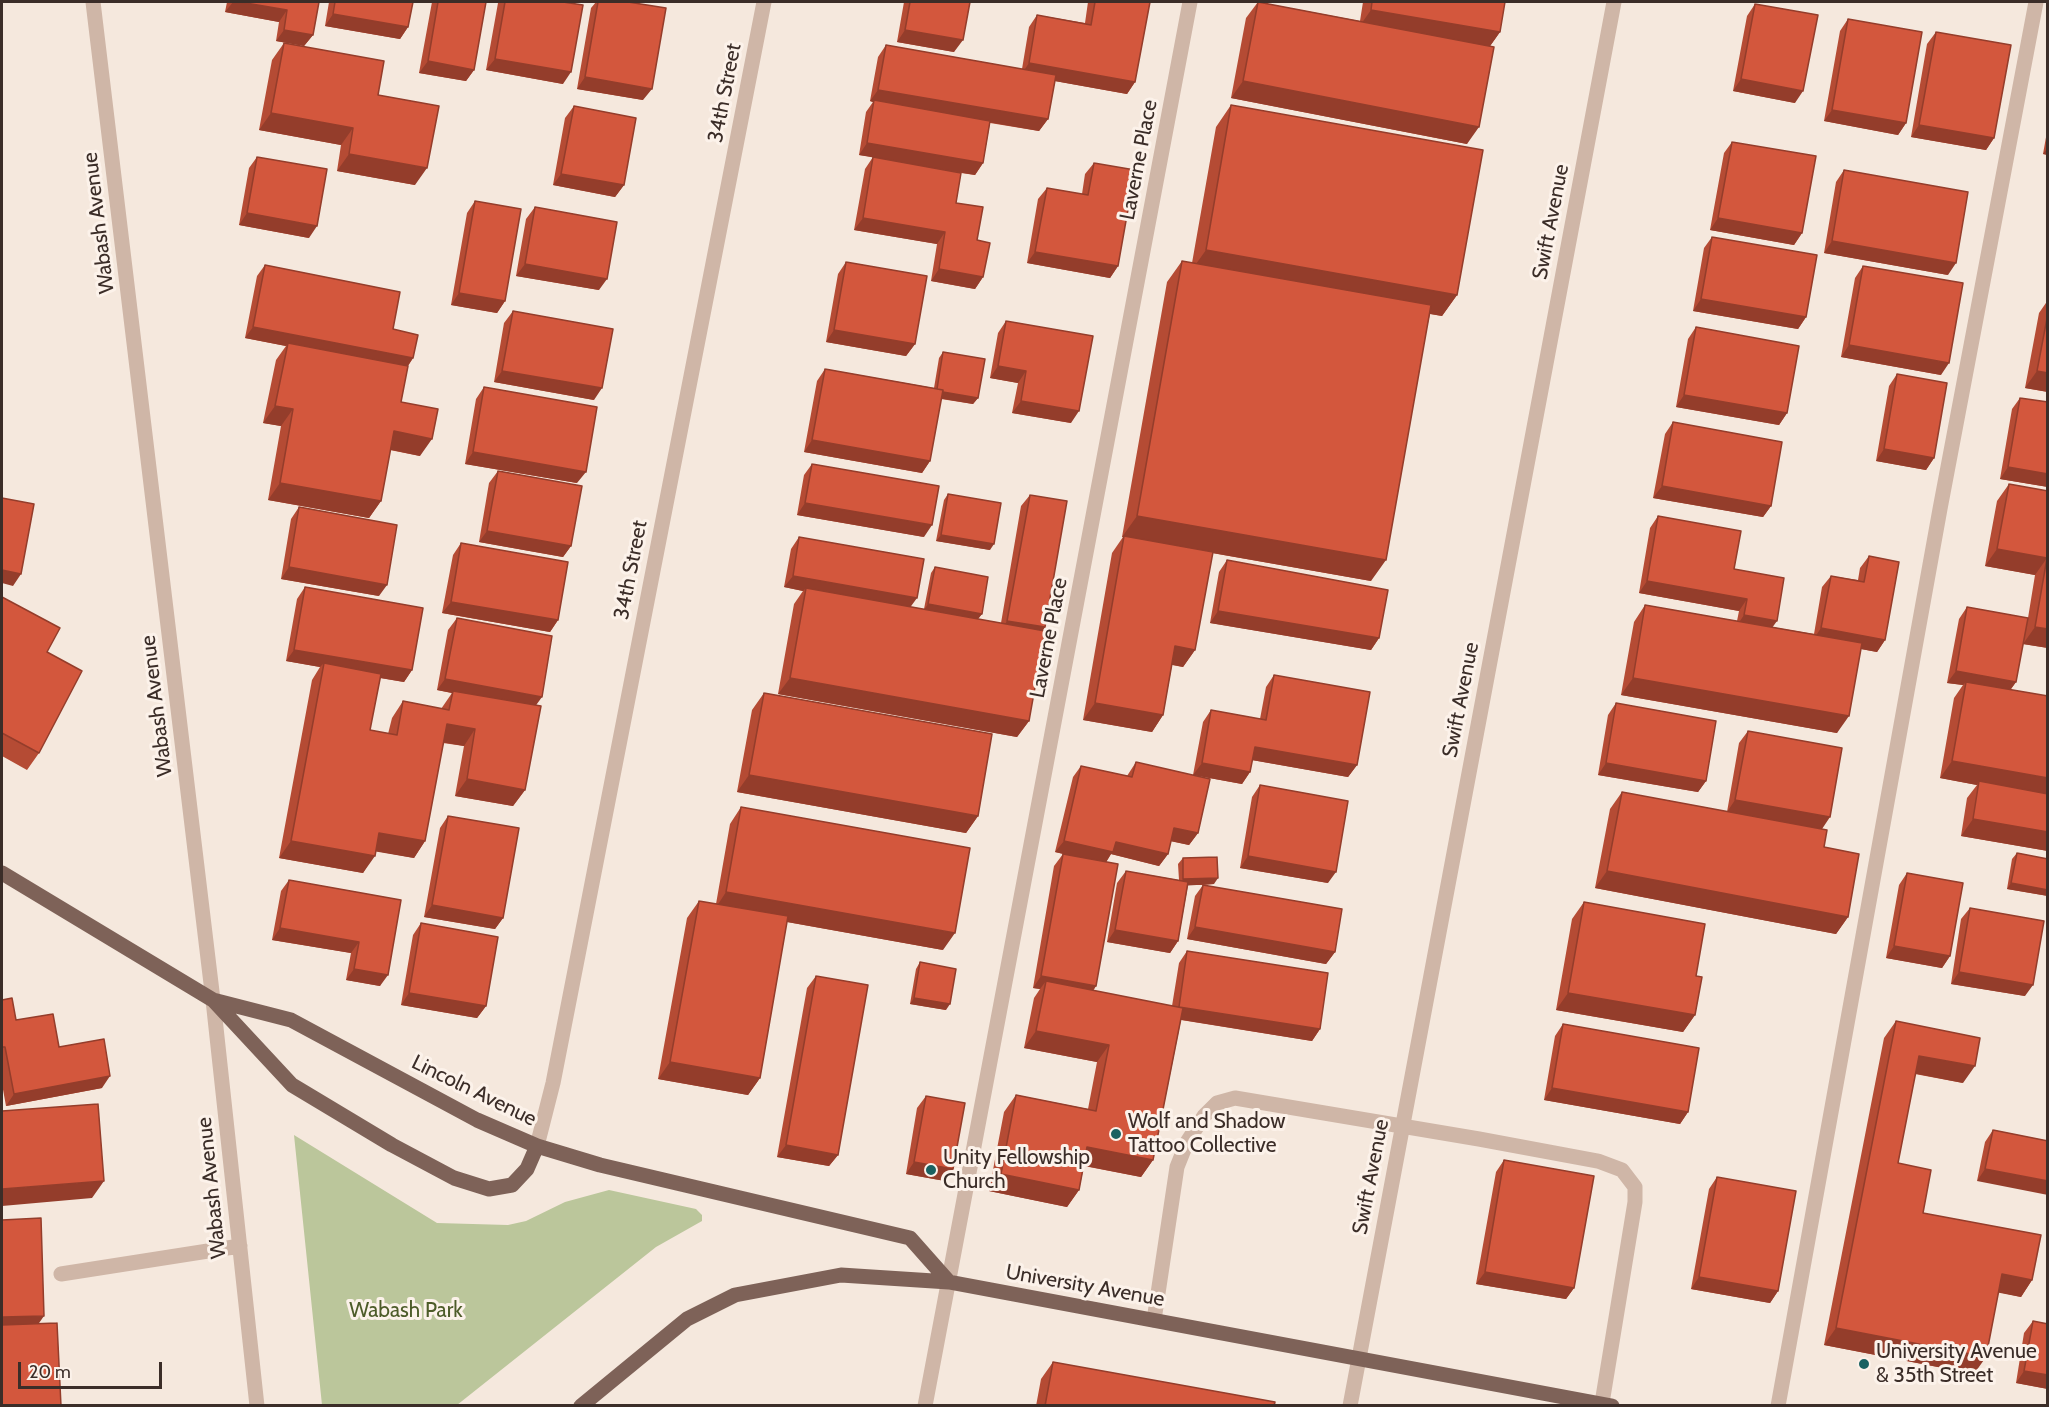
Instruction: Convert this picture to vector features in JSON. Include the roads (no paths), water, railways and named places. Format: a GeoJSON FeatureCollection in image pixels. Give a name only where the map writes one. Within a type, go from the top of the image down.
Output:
{"type":"FeatureCollection","features":[{"type":"Feature","properties":{"kind":"main road","name":"Lincoln Avenue"},"geometry":{"type":"LineString","coordinates":[[2,873],[213,1000],[292,1085],[392,1145],[454,1178],[489,1188],[512,1185],[527,1169],[537,1146],[477,1120],[291,1020],[213,1000]]}},
{"type":"Feature","properties":{"kind":"main road"},"geometry":{"type":"LineString","coordinates":[[537,1146],[600,1165],[910,1238],[949,1282]]}},
{"type":"Feature","properties":{"kind":"main road","name":"University Avenue"},"geometry":{"type":"LineString","coordinates":[[581,1406],[687,1319],[735,1295],[841,1275],[949,1282],[1607,1404]]}},
{"type":"Feature","properties":{"kind":"street","name":"Wabash Avenue"},"geometry":{"type":"LineString","coordinates":[[93,2],[213,1000],[257,1406]]}},
{"type":"Feature","properties":{"kind":"street","name":"34th Street"},"geometry":{"type":"LineString","coordinates":[[537,1146],[553,1083],[764,2]]}},
{"type":"Feature","properties":{"kind":"street","name":"Laverne Place"},"geometry":{"type":"LineString","coordinates":[[925,1406],[1190,2]]}},
{"type":"Feature","properties":{"kind":"street","name":"Swift Avenue"},"geometry":{"type":"LineString","coordinates":[[1350,1406],[1614,2]]}},
{"type":"Feature","properties":{"kind":"street"},"geometry":{"type":"LineString","coordinates":[[1778,1406],[1940,509],[2037,2],[2048,3]]}},
{"type":"Feature","properties":{"kind":"street"},"geometry":{"type":"LineString","coordinates":[[1154,1320],[1177,1167],[1187,1142],[1204,1116],[1217,1103],[1235,1098],[1403,1124],[1598,1161],[1622,1170],[1635,1187],[1635,1202],[1607,1404]]}},
{"type":"Feature","properties":{"kind":"street"},"geometry":{"type":"LineString","coordinates":[[61,1274],[240,1246]]}},
{"type":"Feature","properties":{"kind":"place","name":"Wolf and Shadow Tattoo Collective"},"geometry":{"type":"Point","coordinates":[1116,1134]}},
{"type":"Feature","properties":{"kind":"place","name":"Unity Fellowship Church"},"geometry":{"type":"Point","coordinates":[931,1170]}},
{"type":"Feature","properties":{"kind":"place","name":"University Avenue & 35th Street"},"geometry":{"type":"Point","coordinates":[1864,1364]}},
{"type":"Feature","properties":{"kind":"park label","name":"Wabash Park"},"geometry":{"type":"Point","coordinates":[406,1311]}}]}
